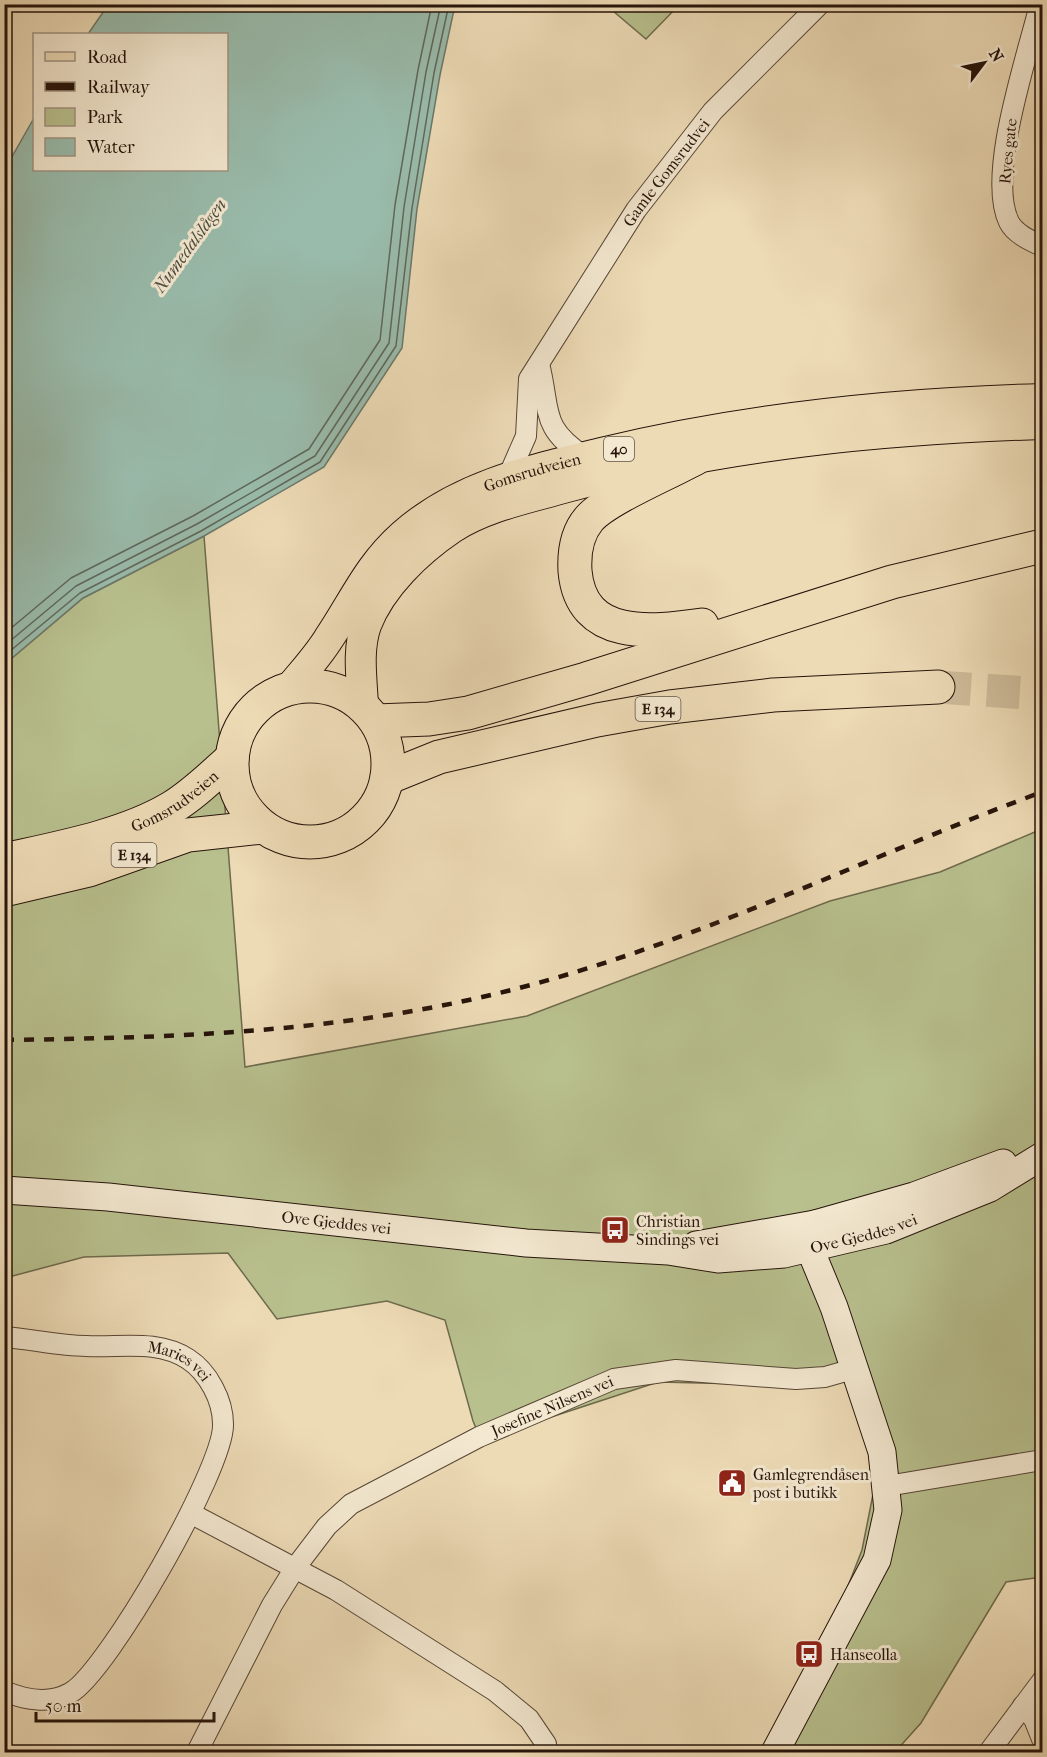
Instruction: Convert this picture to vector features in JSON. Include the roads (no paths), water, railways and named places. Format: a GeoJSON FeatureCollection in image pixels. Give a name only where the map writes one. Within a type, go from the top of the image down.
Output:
{"type":"FeatureCollection","features":[{"type":"Feature","properties":{"kind":"highway"},"geometry":{"type":"LineString","coordinates":[[696,458],[607,504],[590,518],[579,535],[575,564],[576,582],[585,603],[600,617],[618,626],[653,632],[793,612]]}},
{"type":"Feature","properties":{"kind":"highway"},"geometry":{"type":"LineString","coordinates":[[369,714],[429,719],[468,713],[586,679],[891,582],[1042,546]]}},
{"type":"Feature","properties":{"kind":"highway"},"geometry":{"type":"LineString","coordinates":[[309,686],[330,688],[347,695],[369,714],[387,748],[387,778],[381,796],[371,813],[357,827],[321,842],[301,842],[282,837],[263,827],[239,797],[233,777],[232,759],[239,731],[249,715],[263,701],[290,688],[309,686]]}},
{"type":"Feature","properties":{"kind":"highway","name":"E 134"},"geometry":{"type":"LineString","coordinates":[[387,778],[439,757],[597,720],[670,707],[773,694],[938,687]]}},
{"type":"Feature","properties":{"kind":"highway","name":"Gomsrudveien"},"geometry":{"type":"LineString","coordinates":[[4,860],[100,836],[159,815],[183,800],[232,759]]}},
{"type":"Feature","properties":{"kind":"highway","name":"Gomsrudveien"},"geometry":{"type":"LineString","coordinates":[[4,890],[89,870],[188,835],[263,827]]}},
{"type":"Feature","properties":{"kind":"main road","name":"Gomsrudveien"},"geometry":{"type":"LineString","coordinates":[[290,688],[329,639],[366,576],[402,536],[440,506],[508,477],[585,457],[692,434],[817,414],[922,404],[1042,399]]}},
{"type":"Feature","properties":{"kind":"main road","name":"Gomsrudveien"},"geometry":{"type":"LineString","coordinates":[[369,714],[360,656],[366,625],[392,583],[436,540],[453,527],[506,504],[618,474],[766,446],[873,433],[1042,424]]}},
{"type":"Feature","properties":{"kind":"street","name":"Gamle Gomsrudvei"},"geometry":{"type":"LineString","coordinates":[[508,477],[526,436],[529,379],[636,210],[720,104],[820,4]]}},
{"type":"Feature","properties":{"kind":"street","name":"Ryes gate"},"geometry":{"type":"LineString","coordinates":[[1040,4],[1013,99],[1002,204],[1010,225],[1028,241],[1042,246]]}},
{"type":"Feature","properties":{"kind":"street"},"geometry":{"type":"LineString","coordinates":[[539,364],[551,424],[569,446],[585,457]]}},
{"type":"Feature","properties":{"kind":"street","name":"Ove Gjeddes vei"},"geometry":{"type":"LineString","coordinates":[[819,1239],[1007,1161],[1042,1142]]}},
{"type":"Feature","properties":{"kind":"street","name":"Ove Gjeddes vei"},"geometry":{"type":"LineString","coordinates":[[4,1190],[108,1197],[526,1243],[668,1251],[819,1239],[886,1230],[948,1207],[990,1188],[1042,1156]]}},
{"type":"Feature","properties":{"kind":"street"},"geometry":{"type":"LineString","coordinates":[[775,1752],[877,1560],[888,1510],[882,1452],[834,1307],[819,1239]]}},
{"type":"Feature","properties":{"kind":"street","name":"Maries vei"},"geometry":{"type":"LineString","coordinates":[[4,1337],[84,1347],[145,1345],[167,1350],[188,1359],[203,1371],[221,1407],[224,1426],[215,1463],[192,1514],[141,1600],[89,1679],[70,1693],[52,1700],[36,1699],[4,1691]]}},
{"type":"Feature","properties":{"kind":"street","name":"Josefine Nilsens vei"},"geometry":{"type":"LineString","coordinates":[[197,1752],[272,1605],[327,1526],[351,1504],[479,1437],[614,1379],[676,1370],[796,1379],[825,1377],[853,1369]]}},
{"type":"Feature","properties":{"kind":"street"},"geometry":{"type":"LineString","coordinates":[[887,1486],[1042,1461]]}},
{"type":"Feature","properties":{"kind":"street"},"geometry":{"type":"LineString","coordinates":[[192,1514],[336,1590],[495,1691],[529,1719],[546,1744]]}},
{"type":"Feature","properties":{"kind":"street"},"geometry":{"type":"LineString","coordinates":[[989,1752],[1042,1681]]}},
{"type":"Feature","properties":{"kind":"street"},"geometry":{"type":"LineString","coordinates":[[1023,1706],[1034,1719],[1042,1739]]}},
{"type":"Feature","properties":{"kind":"water","name":"Numedalslågen"},"geometry":{"type":"Polygon","coordinates":[[[108,5],[455,5],[440,75],[417,209],[402,348],[324,467],[204,536],[83,598],[5,664],[5,169],[33,120],[33,171],[228,171],[228,33],[89,33],[108,5]]]}},
{"type":"Feature","properties":{"kind":"tunnel"},"geometry":{"type":"LineString","coordinates":[[938,687],[1042,694]]}},
{"type":"Feature","properties":{"kind":"railway"},"geometry":{"type":"LineString","coordinates":[[4,1040],[124,1038],[302,1026],[419,1010],[478,998],[623,957],[693,932],[1042,792]]}},
{"type":"Feature","properties":{"kind":"place","name":"Christian Sindings vei"},"geometry":{"type":"Point","coordinates":[615,1230]}},
{"type":"Feature","properties":{"kind":"place","name":"Gamlegrendåsen post i butikk"},"geometry":{"type":"Point","coordinates":[732,1483]}},
{"type":"Feature","properties":{"kind":"place","name":"Hanseolla"},"geometry":{"type":"Point","coordinates":[809,1654]}}]}
